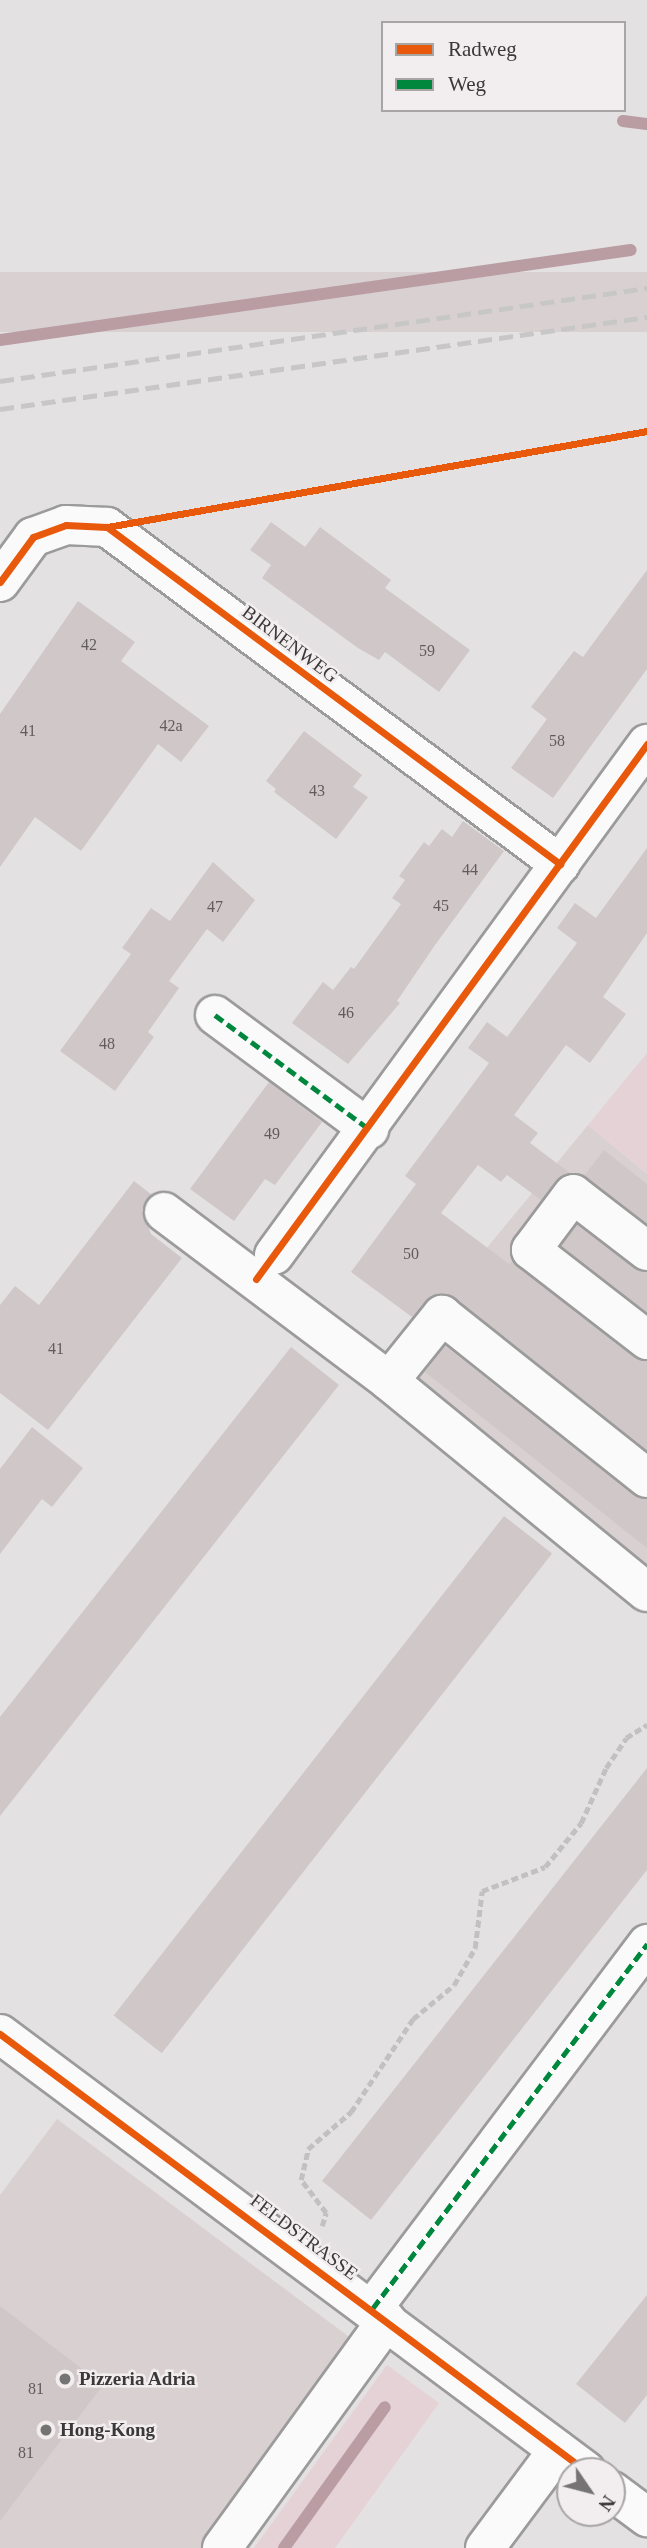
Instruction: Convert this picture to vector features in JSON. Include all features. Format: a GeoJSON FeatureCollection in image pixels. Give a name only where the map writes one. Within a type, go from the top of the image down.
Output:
{"type":"FeatureCollection","features":[{"type":"Feature","properties":{"kind":"street","name":"BIRNENWEG"},"geometry":{"type":"LineString","coordinates":[[0,582],[33,537],[66,525],[107,527],[560,864]]}},
{"type":"Feature","properties":{"kind":"street"},"geometry":{"type":"LineString","coordinates":[[274,1255],[369,1129],[647,744]]}},
{"type":"Feature","properties":{"kind":"street"},"geometry":{"type":"LineString","coordinates":[[215,1014],[369,1129]]}},
{"type":"Feature","properties":{"kind":"street"},"geometry":{"type":"LineString","coordinates":[[647,1251],[573,1194],[531,1250],[647,1340]]}},
{"type":"Feature","properties":{"kind":"street"},"geometry":{"type":"LineString","coordinates":[[164,1212],[389,1381],[647,1592]]}},
{"type":"Feature","properties":{"kind":"street"},"geometry":{"type":"LineString","coordinates":[[389,1381],[442,1315],[647,1478]]}},
{"type":"Feature","properties":{"kind":"street"},"geometry":{"type":"LineString","coordinates":[[222,2548],[380,2314],[647,1944]]}},
{"type":"Feature","properties":{"kind":"street","name":"FELDSTRASSE"},"geometry":{"type":"LineString","coordinates":[[0,2034],[305,2257],[568,2457]]}},
{"type":"Feature","properties":{"kind":"street"},"geometry":{"type":"LineString","coordinates":[[485,2548],[556,2476]]}},
{"type":"Feature","properties":{"kind":"street"},"geometry":{"type":"LineString","coordinates":[[626,2501],[647,2517]]}},
{"type":"Feature","properties":{"kind":"path"},"geometry":{"type":"LineString","coordinates":[[305,2257],[320,2237],[326,2213],[301,2180],[308,2149],[351,2112],[412,2019],[454,1985],[475,1948],[482,1891],[545,1867],[581,1823],[606,1768],[626,1738],[647,1725]]}},
{"type":"Feature","properties":{"kind":"shaded area"},"geometry":{"type":"Polygon","coordinates":[[[0,272],[647,272],[647,332],[0,332],[0,272]]]}},
{"type":"Feature","properties":{"kind":"shaded area"},"geometry":{"type":"Polygon","coordinates":[[[647,1053],[647,1174],[588,1125],[647,1053]]]}},
{"type":"Feature","properties":{"kind":"shaded area"},"geometry":{"type":"Polygon","coordinates":[[[588,1125],[647,1174],[647,1568],[393,1362],[588,1125]]]}},
{"type":"Feature","properties":{"kind":"shaded area"},"geometry":{"type":"Polygon","coordinates":[[[57,2119],[356,2342],[204,2548],[0,2548],[0,2195],[57,2119]]]}},
{"type":"Feature","properties":{"kind":"shaded area"},"geometry":{"type":"Polygon","coordinates":[[[387,2365],[439,2403],[335,2548],[254,2548],[387,2365]]]}},
{"type":"Feature","properties":{"kind":"building"},"geometry":{"type":"Polygon","coordinates":[[[271,522],[305,547],[320,527],[391,580],[385,588],[470,650],[439,692],[385,652],[379,660],[358,648],[262,578],[271,565],[250,550],[271,522]]]}},
{"type":"Feature","properties":{"kind":"building"},"geometry":{"type":"Polygon","coordinates":[[[647,570],[647,669],[553,798],[511,768],[547,719],[531,707],[574,651],[583,657],[647,570]]]}},
{"type":"Feature","properties":{"kind":"building"},"geometry":{"type":"Polygon","coordinates":[[[78,601],[135,642],[121,661],[209,726],[181,762],[158,744],[81,851],[35,817],[0,867],[0,714],[78,601]]]}},
{"type":"Feature","properties":{"kind":"building"},"geometry":{"type":"Polygon","coordinates":[[[304,731],[362,775],[353,787],[368,797],[336,839],[274,792],[276,789],[266,781],[304,731]]]}},
{"type":"Feature","properties":{"kind":"building"},"geometry":{"type":"Polygon","coordinates":[[[463,821],[504,851],[435,945],[397,1001],[400,1003],[348,1064],[292,1023],[323,982],[333,990],[351,967],[354,969],[401,904],[392,898],[405,880],[399,876],[424,842],[429,846],[442,829],[452,837],[463,821]]]}},
{"type":"Feature","properties":{"kind":"building"},"geometry":{"type":"Polygon","coordinates":[[[647,848],[647,933],[603,997],[626,1014],[590,1063],[566,1045],[514,1115],[538,1133],[530,1143],[570,1173],[556,1180],[541,1200],[507,1175],[501,1182],[478,1165],[441,1213],[509,1264],[512,1261],[634,1357],[647,1361],[647,1450],[455,1298],[433,1295],[412,1317],[351,1272],[416,1184],[405,1176],[489,1063],[468,1048],[487,1022],[507,1037],[577,943],[557,928],[575,903],[596,918],[647,848]]]}},
{"type":"Feature","properties":{"kind":"building"},"geometry":{"type":"Polygon","coordinates":[[[213,862],[255,900],[223,942],[207,929],[169,981],[179,988],[148,1032],[154,1037],[115,1091],[60,1051],[131,954],[122,948],[151,908],[170,921],[213,862]]]}},
{"type":"Feature","properties":{"kind":"building"},"geometry":{"type":"Polygon","coordinates":[[[269,1082],[322,1122],[275,1185],[265,1179],[234,1221],[190,1189],[269,1082]]]}},
{"type":"Feature","properties":{"kind":"building"},"geometry":{"type":"Polygon","coordinates":[[[604,1150],[647,1184],[647,1223],[584,1176],[604,1150]]]}},
{"type":"Feature","properties":{"kind":"building"},"geometry":{"type":"Polygon","coordinates":[[[134,1181],[152,1195],[142,1210],[151,1234],[182,1258],[48,1430],[0,1393],[0,1305],[15,1286],[39,1305],[134,1181]]]}},
{"type":"Feature","properties":{"kind":"building"},"geometry":{"type":"Polygon","coordinates":[[[577,1225],[634,1268],[647,1272],[647,1312],[561,1246],[577,1225]]]}},
{"type":"Feature","properties":{"kind":"building"},"geometry":{"type":"Polygon","coordinates":[[[445,1346],[633,1495],[647,1499],[647,1548],[425,1372],[445,1346]]]}},
{"type":"Feature","properties":{"kind":"building"},"geometry":{"type":"Polygon","coordinates":[[[291,1347],[339,1385],[0,1816],[0,1717],[291,1347]]]}},
{"type":"Feature","properties":{"kind":"building"},"geometry":{"type":"Polygon","coordinates":[[[32,1427],[83,1468],[52,1507],[42,1499],[0,1554],[0,1469],[32,1427]]]}},
{"type":"Feature","properties":{"kind":"building"},"geometry":{"type":"Polygon","coordinates":[[[504,1516],[552,1554],[162,2053],[114,2016],[504,1516]]]}},
{"type":"Feature","properties":{"kind":"building"},"geometry":{"type":"Polygon","coordinates":[[[647,1768],[647,1870],[371,2220],[322,2181],[647,1768]]]}},
{"type":"Feature","properties":{"kind":"building"},"geometry":{"type":"Polygon","coordinates":[[[647,2295],[647,2395],[625,2423],[576,2384],[647,2295]]]}},
{"type":"Feature","properties":{"kind":"building"},"geometry":{"type":"Polygon","coordinates":[[[0,2306],[103,2385],[0,2521],[0,2306]]]}},
{"type":"Feature","properties":{"kind":"waterway"},"geometry":{"type":"LineString","coordinates":[[623,121],[647,124]]}},
{"type":"Feature","properties":{"kind":"waterway"},"geometry":{"type":"LineString","coordinates":[[0,340],[631,250]]}},
{"type":"Feature","properties":{"kind":"waterway"},"geometry":{"type":"LineString","coordinates":[[284,2548],[385,2407]]}},
{"type":"Feature","properties":{"kind":"railway"},"geometry":{"type":"LineString","coordinates":[[0,381],[647,288]]}},
{"type":"Feature","properties":{"kind":"railway"},"geometry":{"type":"LineString","coordinates":[[0,409],[647,317]]}},
{"type":"Feature","properties":{"kind":"marked path"},"geometry":{"type":"LineString","coordinates":[[215,1015],[369,1129]]}},
{"type":"Feature","properties":{"kind":"marked path"},"geometry":{"type":"LineString","coordinates":[[373,2308],[647,1944]]}},
{"type":"Feature","properties":{"kind":"cycle path"},"geometry":{"type":"LineString","coordinates":[[107,527],[647,431]]}},
{"type":"Feature","properties":{"kind":"cycle path"},"geometry":{"type":"LineString","coordinates":[[0,582],[33,537],[66,525],[107,527],[560,864]]}},
{"type":"Feature","properties":{"kind":"cycle path"},"geometry":{"type":"LineString","coordinates":[[256,1279],[647,744]]}},
{"type":"Feature","properties":{"kind":"cycle path"},"geometry":{"type":"LineString","coordinates":[[0,2034],[567,2457]]}},
{"type":"Feature","properties":{"kind":"place","name":"Pizzeria Adria"},"geometry":{"type":"Point","coordinates":[65,2379]}},
{"type":"Feature","properties":{"kind":"place","name":"Hong-Kong"},"geometry":{"type":"Point","coordinates":[46,2430]}}]}
